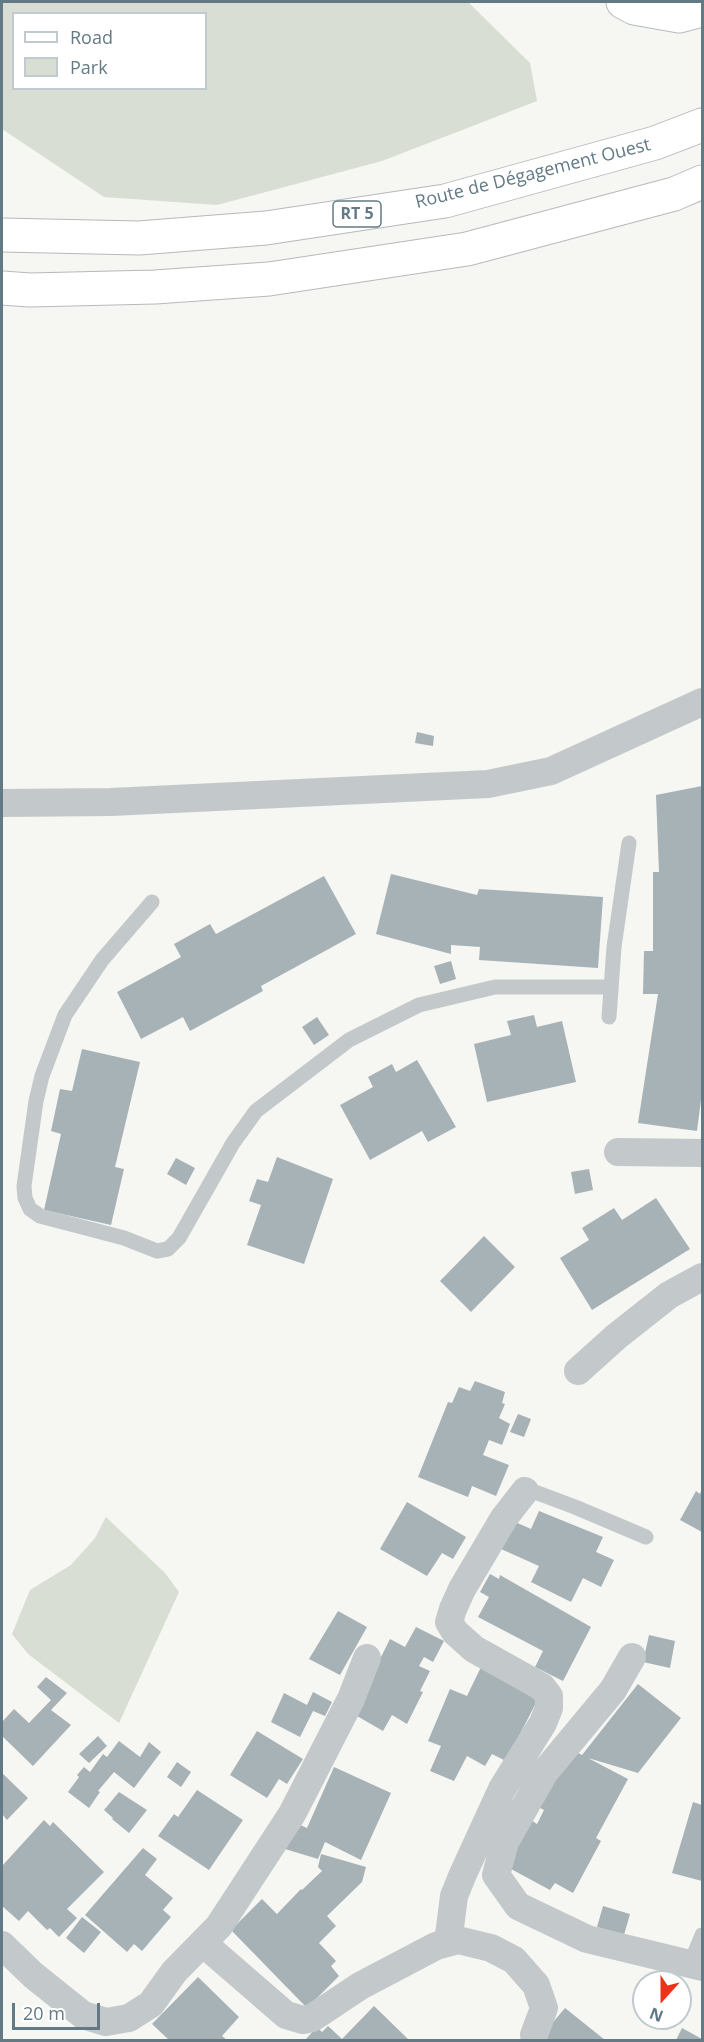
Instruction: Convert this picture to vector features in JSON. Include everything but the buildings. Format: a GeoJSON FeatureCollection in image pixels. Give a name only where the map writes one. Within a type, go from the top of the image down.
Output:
{"type":"FeatureCollection","features":[{"type":"Feature","properties":{"kind":"main road"},"geometry":{"type":"LineString","coordinates":[[623,2],[634,8],[679,16],[702,10]]}},
{"type":"Feature","properties":{"kind":"main road","name":"Route de Dégagement Ouest"},"geometry":{"type":"LineString","coordinates":[[2,235],[139,238],[266,228],[445,201],[655,143],[702,124]]}},
{"type":"Feature","properties":{"kind":"main road"},"geometry":{"type":"LineString","coordinates":[[2,288],[30,290],[155,286],[269,279],[467,249],[674,194],[702,182]]}},
{"type":"Feature","properties":{"kind":"street"},"geometry":{"type":"LineString","coordinates":[[2,803],[111,802],[488,784],[551,771],[702,702]]}},
{"type":"Feature","properties":{"kind":"street"},"geometry":{"type":"LineString","coordinates":[[618,1152],[702,1153]]}},
{"type":"Feature","properties":{"kind":"street"},"geometry":{"type":"LineString","coordinates":[[578,1371],[617,1336],[669,1295],[702,1277]]}},
{"type":"Feature","properties":{"kind":"street"},"geometry":{"type":"LineString","coordinates":[[448,1943],[454,1896],[463,1874],[502,1789],[543,1723],[549,1708],[549,1696],[542,1687],[474,1649],[455,1632],[449,1622],[462,1590],[504,1518],[525,1491]]}},
{"type":"Feature","properties":{"kind":"street"},"geometry":{"type":"LineString","coordinates":[[632,1657],[613,1690],[544,1773],[505,1842],[496,1875],[518,1906],[587,1939],[696,1966]]}},
{"type":"Feature","properties":{"kind":"street"},"geometry":{"type":"LineString","coordinates":[[2,1945],[33,1975],[83,2015],[106,2022],[129,2018],[151,2004],[174,1972],[204,1944],[219,1926],[292,1814],[351,1699],[367,1658]]}},
{"type":"Feature","properties":{"kind":"street"},"geometry":{"type":"LineString","coordinates":[[204,1944],[286,2015],[303,2020],[312,2018],[360,1986],[436,1946],[458,1940],[491,1948],[514,1960],[536,1985],[544,2008],[534,2035]]}},
{"type":"Feature","properties":{"kind":"lane"},"geometry":{"type":"LineString","coordinates":[[609,1017],[615,947],[629,843]]}},
{"type":"Feature","properties":{"kind":"lane"},"geometry":{"type":"LineString","coordinates":[[152,902],[102,960],[65,1016],[42,1076],[36,1101],[24,1186],[25,1198],[30,1209],[40,1216],[124,1238],[157,1251],[168,1249],[179,1238],[233,1143],[256,1111],[349,1040],[419,1005],[495,987],[611,987]]}},
{"type":"Feature","properties":{"kind":"lane"},"geometry":{"type":"LineString","coordinates":[[525,1491],[535,1492],[575,1507],[646,1538]]}},
{"type":"Feature","properties":{"kind":"lane"},"geometry":{"type":"LineString","coordinates":[[696,1966],[702,1935]]}},
{"type":"Feature","properties":{"kind":"green space"},"geometry":{"type":"Polygon","coordinates":[[[2,2],[468,2],[530,63],[537,101],[382,161],[217,205],[104,197],[2,129],[2,2]]]}},
{"type":"Feature","properties":{"kind":"green space"},"geometry":{"type":"Polygon","coordinates":[[[106,1517],[165,1573],[179,1592],[119,1723],[28,1654],[12,1634],[30,1590],[71,1565],[95,1538],[106,1517]]]}}]}
